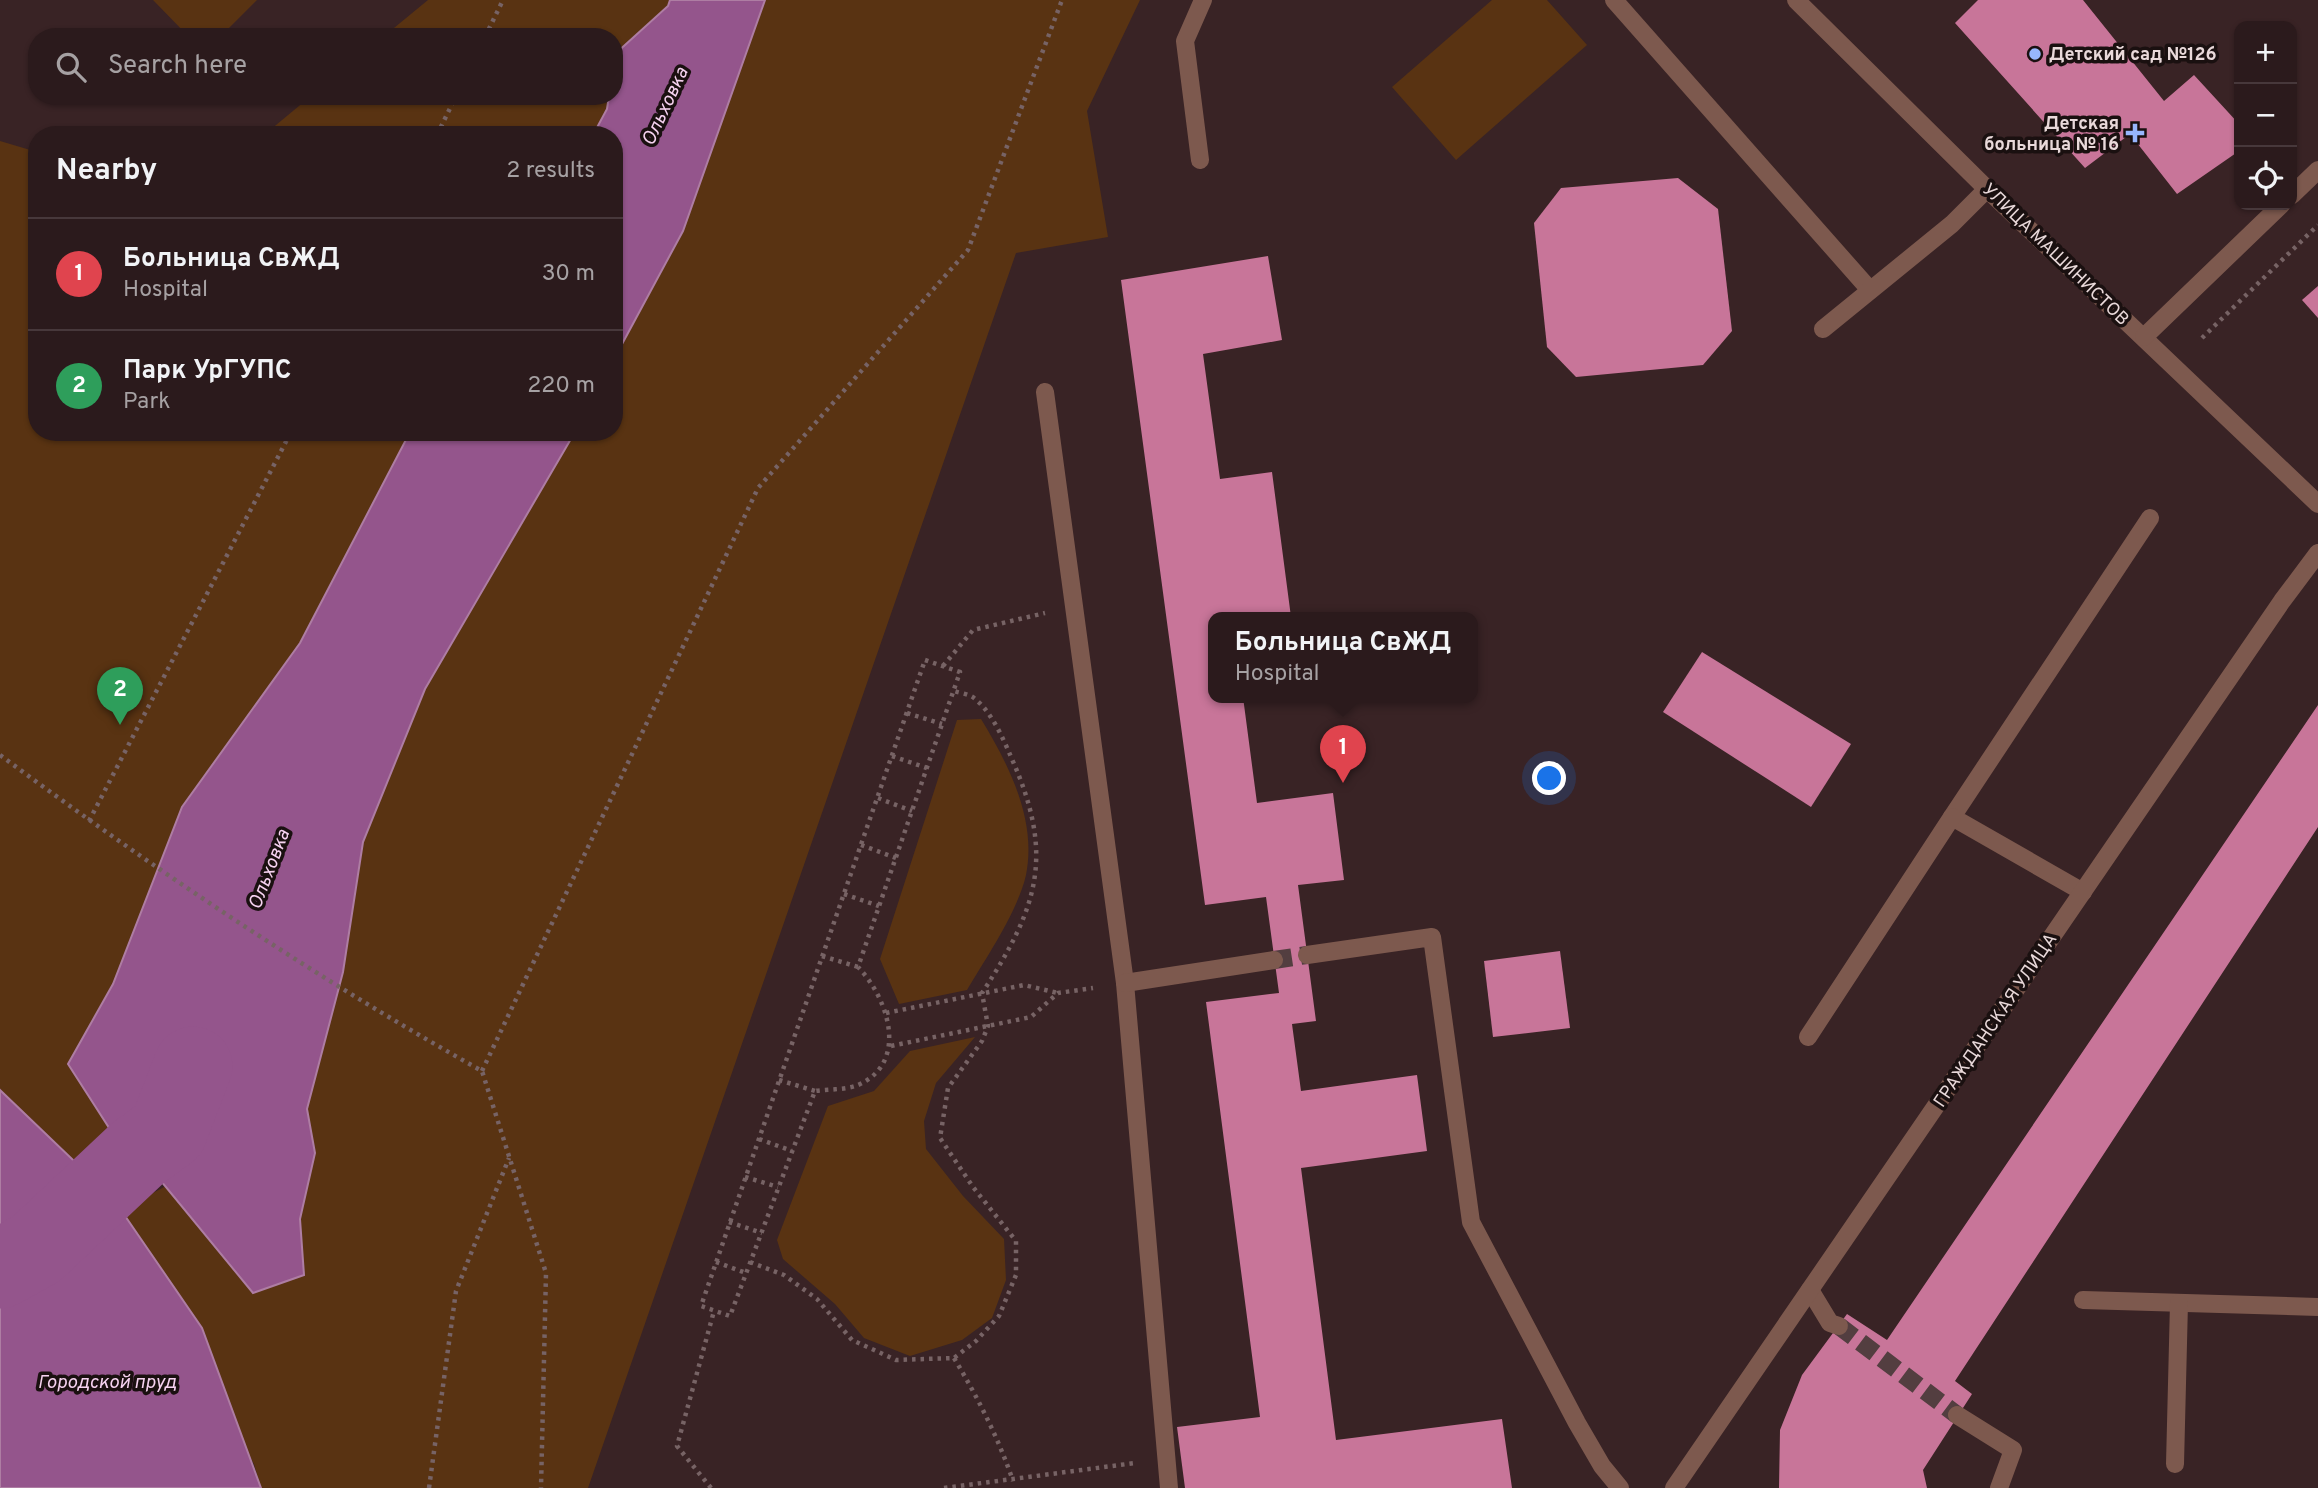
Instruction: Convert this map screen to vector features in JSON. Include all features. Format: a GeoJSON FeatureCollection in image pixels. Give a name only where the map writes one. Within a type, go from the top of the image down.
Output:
{"type":"FeatureCollection","features":[{"type":"Feature","properties":{"kind":"street"},"geometry":{"type":"LineString","coordinates":[[1200,160],[1185,41],[1203,0]]}},
{"type":"Feature","properties":{"kind":"street"},"geometry":{"type":"LineString","coordinates":[[1614,0],[1870,289]]}},
{"type":"Feature","properties":{"kind":"street","name":"УЛИЦА МАШИНИСТОВ"},"geometry":{"type":"LineString","coordinates":[[1797,0],[1987,189],[2318,504]]}},
{"type":"Feature","properties":{"kind":"street"},"geometry":{"type":"LineString","coordinates":[[2297,190],[2318,170]]}},
{"type":"Feature","properties":{"kind":"street"},"geometry":{"type":"LineString","coordinates":[[1823,328],[1952,224],[1987,189]]}},
{"type":"Feature","properties":{"kind":"street"},"geometry":{"type":"LineString","coordinates":[[2144,337],[2276,210]]}},
{"type":"Feature","properties":{"kind":"street"},"geometry":{"type":"LineString","coordinates":[[1045,392],[1125,983],[1169,1488]]}},
{"type":"Feature","properties":{"kind":"street"},"geometry":{"type":"LineString","coordinates":[[1808,1037],[2150,518]]}},
{"type":"Feature","properties":{"kind":"street","name":"ГРАЖДАНСКАЯ УЛИЦА"},"geometry":{"type":"LineString","coordinates":[[1674,1488],[2282,601],[2318,553]]}},
{"type":"Feature","properties":{"kind":"street"},"geometry":{"type":"LineString","coordinates":[[1952,817],[2083,892]]}},
{"type":"Feature","properties":{"kind":"street"},"geometry":{"type":"LineString","coordinates":[[1307,955],[1432,937],[1471,1222],[1577,1423],[1602,1466],[1620,1488]]}},
{"type":"Feature","properties":{"kind":"street"},"geometry":{"type":"LineString","coordinates":[[1125,983],[1274,960]]}},
{"type":"Feature","properties":{"kind":"street"},"geometry":{"type":"LineString","coordinates":[[1810,1290],[1830,1322],[1839,1326]]}},
{"type":"Feature","properties":{"kind":"street"},"geometry":{"type":"LineString","coordinates":[[2083,1300],[2318,1307]]}},
{"type":"Feature","properties":{"kind":"street"},"geometry":{"type":"LineString","coordinates":[[2175,1464],[2179,1303]]}},
{"type":"Feature","properties":{"kind":"street"},"geometry":{"type":"LineString","coordinates":[[1957,1415],[2013,1450],[1998,1488]]}},
{"type":"Feature","properties":{"kind":"path"},"geometry":{"type":"LineString","coordinates":[[489,28],[503,0]]}},
{"type":"Feature","properties":{"kind":"path"},"geometry":{"type":"LineString","coordinates":[[482,1071],[758,488],[968,250],[1062,0]]}},
{"type":"Feature","properties":{"kind":"path"},"geometry":{"type":"LineString","coordinates":[[441,126],[452,105]]}},
{"type":"Feature","properties":{"kind":"path"},"geometry":{"type":"LineString","coordinates":[[2202,338],[2318,225]]}},
{"type":"Feature","properties":{"kind":"path"},"geometry":{"type":"LineString","coordinates":[[89,821],[286,441]]}},
{"type":"Feature","properties":{"kind":"path"},"geometry":{"type":"LineString","coordinates":[[943,666],[973,630],[1045,613]]}},
{"type":"Feature","properties":{"kind":"path"},"geometry":{"type":"LineString","coordinates":[[815,1091],[730,1316],[701,1306],[925,660],[960,672],[858,967]]}},
{"type":"Feature","properties":{"kind":"path"},"geometry":{"type":"LineString","coordinates":[[750,1262],[783,1275],[817,1299],[852,1340],[896,1360],[954,1358],[976,1341],[999,1316],[1016,1275],[1016,1241],[973,1187],[940,1138],[948,1088],[982,1041],[988,1026],[982,993],[1020,932],[1035,878],[1037,844],[1026,791],[1001,733],[974,698],[954,691]]}},
{"type":"Feature","properties":{"kind":"path"},"geometry":{"type":"LineString","coordinates":[[907,713],[942,724]]}},
{"type":"Feature","properties":{"kind":"path"},"geometry":{"type":"LineString","coordinates":[[0,755],[89,821],[381,1014],[482,1071],[546,1273],[541,1488]]}},
{"type":"Feature","properties":{"kind":"path"},"geometry":{"type":"LineString","coordinates":[[892,756],[927,768]]}},
{"type":"Feature","properties":{"kind":"path"},"geometry":{"type":"LineString","coordinates":[[877,798],[912,811]]}},
{"type":"Feature","properties":{"kind":"path"},"geometry":{"type":"LineString","coordinates":[[861,845],[896,858]]}},
{"type":"Feature","properties":{"kind":"path"},"geometry":{"type":"LineString","coordinates":[[844,894],[879,906]]}},
{"type":"Feature","properties":{"kind":"path"},"geometry":{"type":"LineString","coordinates":[[779,1080],[815,1091],[856,1086],[879,1072],[891,1046],[886,1013],[869,978],[858,967],[822,956]]}},
{"type":"Feature","properties":{"kind":"path"},"geometry":{"type":"LineString","coordinates":[[886,1013],[1024,985],[1058,993],[1125,983]]}},
{"type":"Feature","properties":{"kind":"path"},"geometry":{"type":"LineString","coordinates":[[891,1046],[1031,1017],[1058,993]]}},
{"type":"Feature","properties":{"kind":"path"},"geometry":{"type":"LineString","coordinates":[[759,1139],[792,1151]]}},
{"type":"Feature","properties":{"kind":"path"},"geometry":{"type":"LineString","coordinates":[[429,1488],[456,1291],[509,1156]]}},
{"type":"Feature","properties":{"kind":"path"},"geometry":{"type":"LineString","coordinates":[[745,1177],[778,1187]]}},
{"type":"Feature","properties":{"kind":"path"},"geometry":{"type":"LineString","coordinates":[[729,1222],[762,1233]]}},
{"type":"Feature","properties":{"kind":"path"},"geometry":{"type":"LineString","coordinates":[[716,1262],[747,1272]]}},
{"type":"Feature","properties":{"kind":"path"},"geometry":{"type":"LineString","coordinates":[[711,1488],[677,1446],[714,1311]]}},
{"type":"Feature","properties":{"kind":"path"},"geometry":{"type":"LineString","coordinates":[[954,1358],[981,1402],[999,1440],[1013,1481]]}},
{"type":"Feature","properties":{"kind":"path"},"geometry":{"type":"LineString","coordinates":[[944,1488],[1013,1481],[1167,1458]]}},
{"type":"Feature","properties":{"kind":"shaded area"},"geometry":{"type":"Polygon","coordinates":[[[153,0],[257,0],[229,28],[180,28],[153,0]]]}},
{"type":"Feature","properties":{"kind":"shaded area"},"geometry":{"type":"Polygon","coordinates":[[[428,0],[670,0],[668,6],[623,47],[623,28],[394,28],[428,0]]]}},
{"type":"Feature","properties":{"kind":"shaded area"},"geometry":{"type":"Polygon","coordinates":[[[765,0],[1140,0],[1087,111],[1108,237],[1016,253],[588,1488],[261,1488],[254,1464],[121,1210],[166,1186],[253,1293],[304,1275],[300,1219],[315,1153],[307,1109],[343,972],[363,842],[425,689],[570,441],[623,441],[623,342],[683,231],[765,0]]]}},
{"type":"Feature","properties":{"kind":"shaded area"},"geometry":{"type":"Polygon","coordinates":[[[1492,0],[1547,0],[1587,45],[1456,160],[1392,87],[1492,0]]]}},
{"type":"Feature","properties":{"kind":"shaded area"},"geometry":{"type":"Polygon","coordinates":[[[300,105],[608,105],[598,126],[275,126],[300,105]]]}},
{"type":"Feature","properties":{"kind":"shaded area"},"geometry":{"type":"Polygon","coordinates":[[[0,141],[28,149],[28,441],[405,441],[300,643],[182,807],[113,984],[68,1064],[113,1134],[105,1149],[73,1160],[0,1090],[0,141]]]}},
{"type":"Feature","properties":{"kind":"shaded area"},"geometry":{"type":"Polygon","coordinates":[[[981,719],[1010,774],[1024,814],[1028,854],[1022,889],[1009,919],[967,990],[899,1004],[880,959],[957,720],[981,719]]]}},
{"type":"Feature","properties":{"kind":"shaded area"},"geometry":{"type":"Polygon","coordinates":[[[975,1037],[936,1083],[924,1121],[926,1149],[963,1196],[1004,1239],[1006,1280],[992,1318],[962,1340],[910,1356],[864,1338],[835,1304],[783,1259],[777,1240],[828,1106],[874,1091],[910,1051],[975,1037]]]}},
{"type":"Feature","properties":{"kind":"water"},"geometry":{"type":"Polygon","coordinates":[[[670,0],[765,0],[683,231],[623,342],[623,126],[598,126],[608,105],[623,105],[623,47],[668,6],[670,0]]]}},
{"type":"Feature","properties":{"kind":"water"},"geometry":{"type":"Polygon","coordinates":[[[405,441],[570,441],[425,689],[363,842],[343,972],[307,1109],[315,1153],[300,1219],[304,1275],[253,1293],[138,1153],[113,1134],[68,1064],[113,984],[182,807],[300,643],[405,441]]]}},
{"type":"Feature","properties":{"kind":"water","name":"Городской пруд"},"geometry":{"type":"Polygon","coordinates":[[[0,1090],[73,1160],[108,1181],[121,1210],[202,1328],[261,1488],[0,1488],[0,1090]]]}},
{"type":"Feature","properties":{"kind":"building"},"geometry":{"type":"Polygon","coordinates":[[[1978,0],[2083,0],[2164,101],[2194,75],[2234,119],[2234,154],[2177,194],[2130,134],[2085,168],[1955,23],[1978,0]]]}},
{"type":"Feature","properties":{"kind":"building"},"geometry":{"type":"Polygon","coordinates":[[[1678,178],[1718,209],[1732,331],[1703,365],[1576,377],[1547,347],[1534,223],[1561,188],[1678,178]]]}},
{"type":"Feature","properties":{"kind":"building"},"geometry":{"type":"Polygon","coordinates":[[[1268,256],[1282,340],[1203,354],[1220,479],[1272,472],[1290,612],[1208,612],[1208,703],[1244,703],[1257,803],[1333,793],[1344,880],[1298,885],[1316,1021],[1292,1024],[1301,1091],[1417,1075],[1427,1151],[1301,1168],[1336,1440],[1502,1419],[1512,1488],[1185,1488],[1177,1427],[1260,1417],[1206,1002],[1279,993],[1266,897],[1205,905],[1121,280],[1268,256]]]}},
{"type":"Feature","properties":{"kind":"building"},"geometry":{"type":"Polygon","coordinates":[[[2318,286],[2318,318],[2302,300],[2318,286]]]}},
{"type":"Feature","properties":{"kind":"building"},"geometry":{"type":"Polygon","coordinates":[[[1702,652],[1851,744],[1811,807],[1663,712],[1702,652]]]}},
{"type":"Feature","properties":{"kind":"building"},"geometry":{"type":"Polygon","coordinates":[[[2318,705],[2318,827],[1955,1381],[1972,1394],[1923,1470],[1927,1488],[1779,1488],[1780,1430],[1802,1375],[1847,1314],[1887,1340],[2318,705]]]}},
{"type":"Feature","properties":{"kind":"building"},"geometry":{"type":"Polygon","coordinates":[[[1560,951],[1570,1028],[1493,1037],[1484,961],[1560,951]]]}},
{"type":"Feature","properties":{"kind":"waterway","name":"Ольховка"},"geometry":{"type":"LineString","coordinates":[[0,1269],[36,1249],[138,1153],[168,1131],[193,1066]]}},
{"type":"Feature","properties":{"kind":"tunnel"},"geometry":{"type":"LineString","coordinates":[[1274,960],[1307,955]]}},
{"type":"Feature","properties":{"kind":"tunnel"},"geometry":{"type":"LineString","coordinates":[[1839,1326],[1957,1415]]}},
{"type":"Feature","properties":{"kind":"place","name":"Детский сад №126"},"geometry":{"type":"Point","coordinates":[2035,54]}},
{"type":"Feature","properties":{"kind":"place","name":"Детская больница № 16"},"geometry":{"type":"Point","coordinates":[2135,133]}},
{"type":"Feature","properties":{"kind":"place","name":"Парк УрГУПС"},"geometry":{"type":"Point","coordinates":[120,725]}},
{"type":"Feature","properties":{"kind":"place","name":"Больница СвЖД"},"geometry":{"type":"Point","coordinates":[1343,783]}}]}
